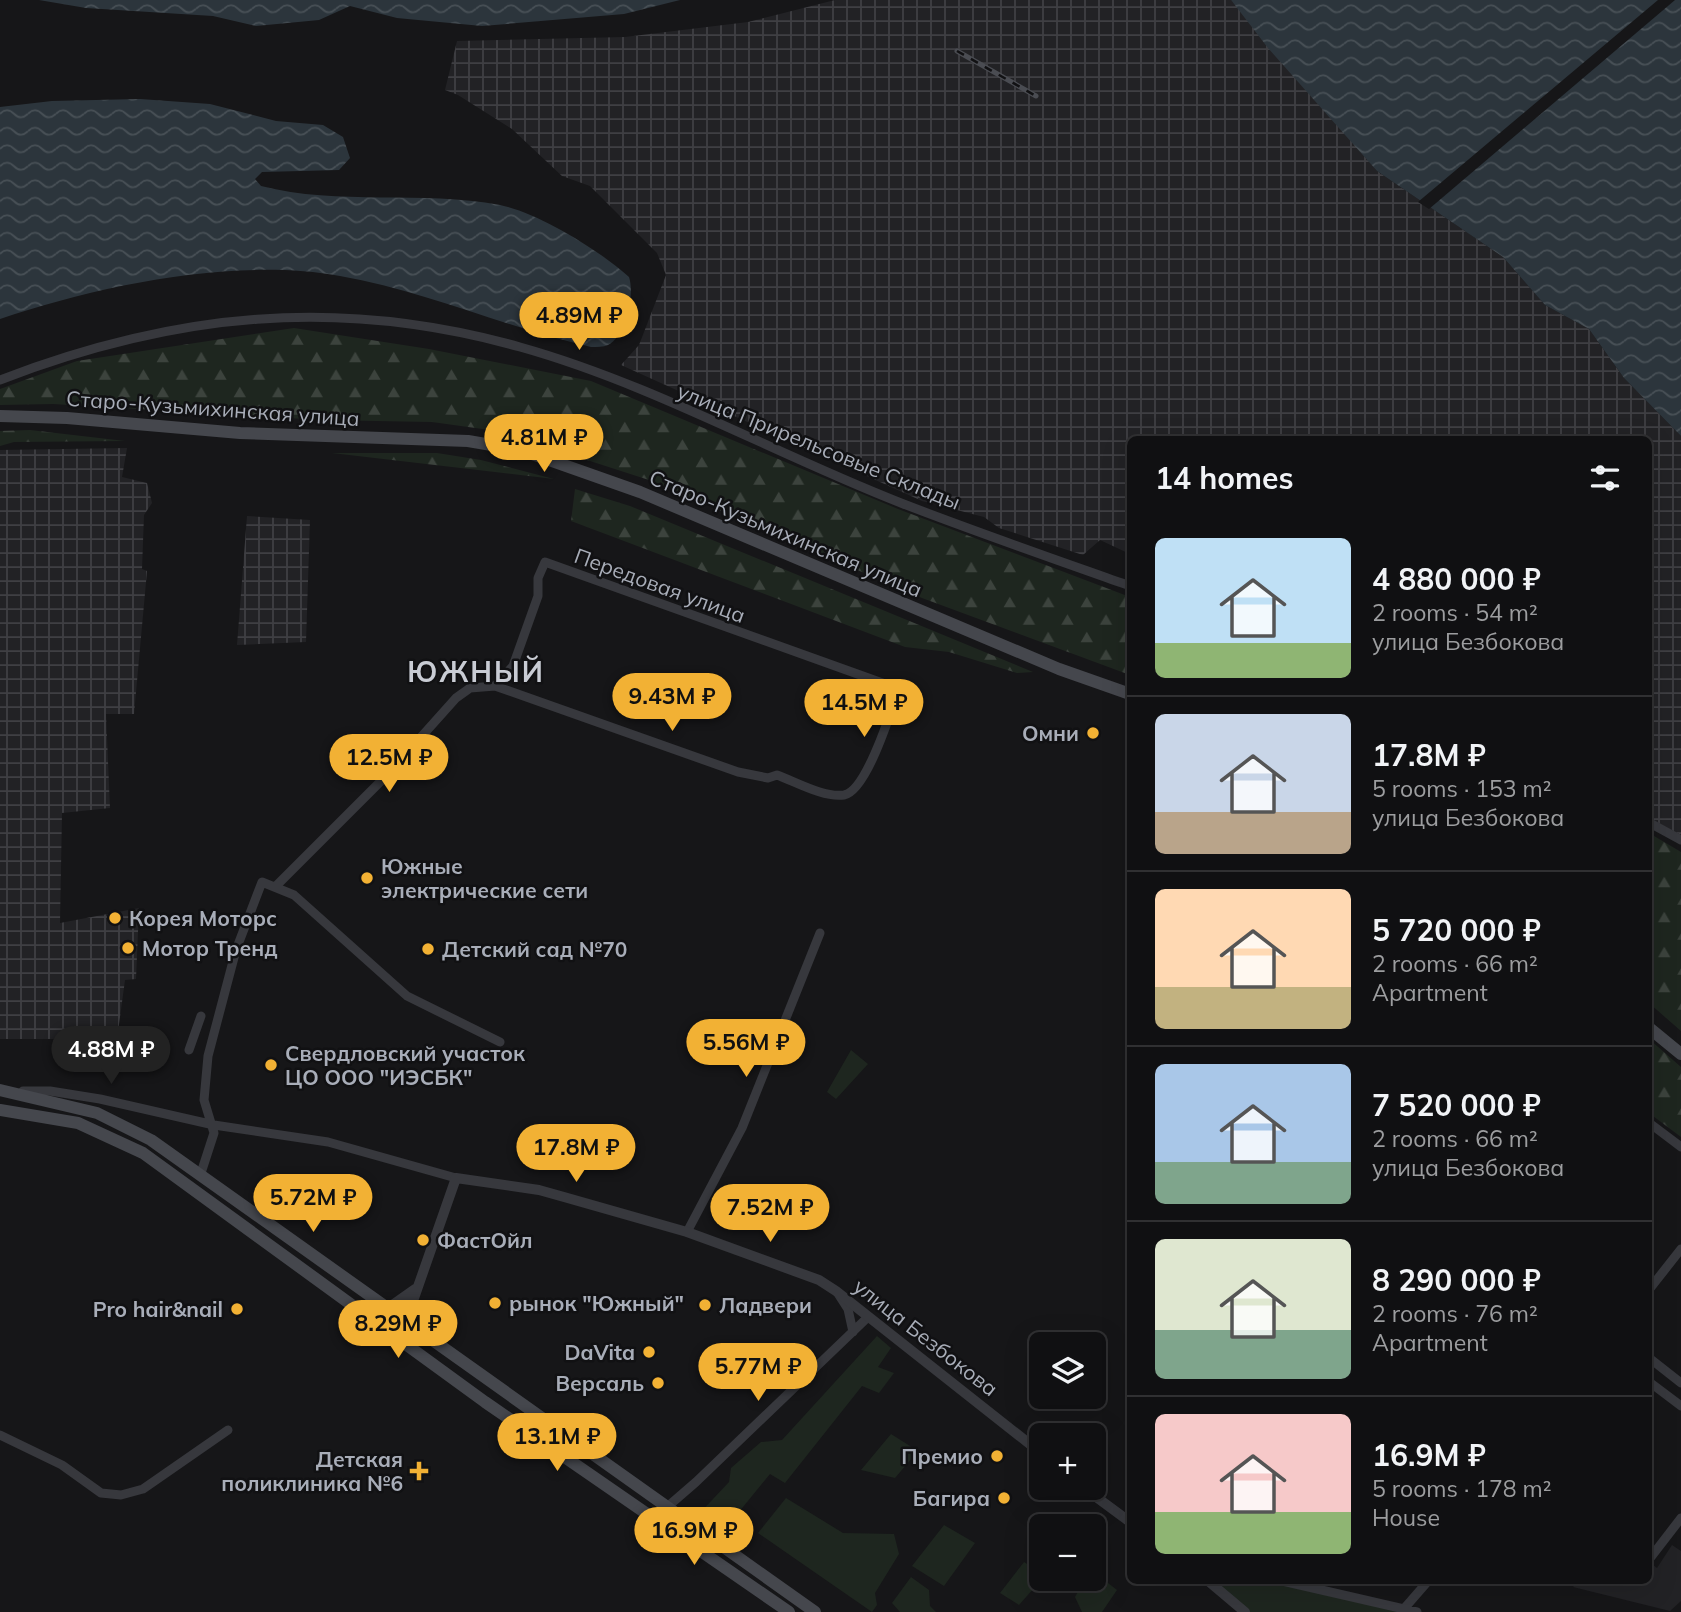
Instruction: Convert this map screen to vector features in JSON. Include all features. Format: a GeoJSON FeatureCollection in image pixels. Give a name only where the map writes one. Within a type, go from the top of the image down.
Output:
{"type":"FeatureCollection","features":[{"type":"Feature","properties":{"kind":"main road","name":"Старо-Кузьмихинская улица"},"geometry":{"type":"LineString","coordinates":[[0,416],[67,418],[240,433],[468,440],[521,450],[639,492],[1040,661],[1127,693]]}},
{"type":"Feature","properties":{"kind":"main road"},"geometry":{"type":"LineString","coordinates":[[1652,1030],[1681,1054]]}},
{"type":"Feature","properties":{"kind":"main road"},"geometry":{"type":"LineString","coordinates":[[1,1091],[97,1112],[151,1140],[815,1612]]}},
{"type":"Feature","properties":{"kind":"main road"},"geometry":{"type":"LineString","coordinates":[[0,1110],[78,1124],[143,1153],[392,1336],[648,1517],[789,1612]]}},
{"type":"Feature","properties":{"kind":"main road"},"geometry":{"type":"LineString","coordinates":[[424,1358],[438,1344]]}},
{"type":"Feature","properties":{"kind":"street","name":"улица Прирельсовые Склады"},"geometry":{"type":"LineString","coordinates":[[0,380],[97,346],[223,321],[332,315],[389,319],[440,328],[520,347],[617,381],[900,503],[1127,585]]}},
{"type":"Feature","properties":{"kind":"street","name":"Передовая улица"},"geometry":{"type":"LineString","coordinates":[[545,562],[888,685],[896,697],[859,785],[845,795],[832,794],[777,775],[768,778],[738,772],[495,686],[513,666],[538,596],[538,578],[545,562]]}},
{"type":"Feature","properties":{"kind":"street"},"geometry":{"type":"LineString","coordinates":[[275,887],[388,774],[444,709],[470,688],[495,686]]}},
{"type":"Feature","properties":{"kind":"street"},"geometry":{"type":"LineString","coordinates":[[1652,824],[1681,839]]}},
{"type":"Feature","properties":{"kind":"street"},"geometry":{"type":"LineString","coordinates":[[201,1173],[214,1125],[204,1100],[204,1082],[219,1011],[236,950],[262,882],[294,895],[407,996],[500,1042]]}},
{"type":"Feature","properties":{"kind":"street"},"geometry":{"type":"LineString","coordinates":[[687,1232],[742,1128],[820,933]]}},
{"type":"Feature","properties":{"kind":"street"},"geometry":{"type":"LineString","coordinates":[[189,1050],[201,1016]]}},
{"type":"Feature","properties":{"kind":"street","name":"улица Безбокова"},"geometry":{"type":"LineString","coordinates":[[1,1091],[50,1091],[100,1099],[214,1125],[328,1142],[456,1178],[538,1190],[687,1232],[791,1268],[836,1291],[1029,1444]]}},
{"type":"Feature","properties":{"kind":"street"},"geometry":{"type":"LineString","coordinates":[[1652,1127],[1681,1147]]}},
{"type":"Feature","properties":{"kind":"street"},"geometry":{"type":"LineString","coordinates":[[392,1336],[406,1321],[456,1178]]}},
{"type":"Feature","properties":{"kind":"street"},"geometry":{"type":"LineString","coordinates":[[1652,1286],[1681,1249]]}},
{"type":"Feature","properties":{"kind":"street"},"geometry":{"type":"LineString","coordinates":[[388,1308],[415,1289]]}},
{"type":"Feature","properties":{"kind":"street"},"geometry":{"type":"LineString","coordinates":[[836,1291],[848,1309],[853,1332]]}},
{"type":"Feature","properties":{"kind":"street"},"geometry":{"type":"LineString","coordinates":[[648,1517],[666,1508],[867,1318]]}},
{"type":"Feature","properties":{"kind":"street"},"geometry":{"type":"LineString","coordinates":[[1652,1360],[1681,1383]]}},
{"type":"Feature","properties":{"kind":"street"},"geometry":{"type":"LineString","coordinates":[[1652,1384],[1681,1406]]}},
{"type":"Feature","properties":{"kind":"street"},"geometry":{"type":"LineString","coordinates":[[0,1435],[62,1465],[101,1493],[121,1496],[143,1489],[228,1430]]}},
{"type":"Feature","properties":{"kind":"street"},"geometry":{"type":"LineString","coordinates":[[1100,1500],[1127,1520]]}},
{"type":"Feature","properties":{"kind":"street"},"geometry":{"type":"LineString","coordinates":[[1652,1556],[1681,1518]]}},
{"type":"Feature","properties":{"kind":"street"},"geometry":{"type":"LineString","coordinates":[[1212,1584],[1245,1612]]}},
{"type":"Feature","properties":{"kind":"street"},"geometry":{"type":"LineString","coordinates":[[1310,1584],[1417,1612]]}},
{"type":"Feature","properties":{"kind":"street"},"geometry":{"type":"LineString","coordinates":[[1402,1610],[1425,1584]]}},
{"type":"Feature","properties":{"kind":"shaded area"},"geometry":{"type":"Polygon","coordinates":[[[835,0],[1231,0],[1377,171],[1503,257],[1545,305],[1589,329],[1624,378],[1681,436],[1681,835],[1652,820],[1652,436],[1127,436],[1127,553],[1100,540],[1083,555],[999,528],[984,517],[922,501],[621,365],[639,345],[666,275],[657,253],[590,186],[562,176],[512,129],[458,95],[445,90],[457,41],[625,37],[748,22],[835,0]]]}},
{"type":"Feature","properties":{"kind":"shaded area"},"geometry":{"type":"Polygon","coordinates":[[[127,448],[122,477],[147,483],[152,503],[144,515],[142,569],[147,571],[134,714],[106,714],[110,808],[62,813],[60,923],[139,908],[136,979],[125,980],[117,1039],[0,1039],[0,450],[127,448]]]}},
{"type":"Feature","properties":{"kind":"shaded area"},"geometry":{"type":"Polygon","coordinates":[[[247,516],[310,520],[306,642],[237,645],[247,516]]]}},
{"type":"Feature","properties":{"kind":"shaded area"},"geometry":{"type":"Polygon","coordinates":[[[1672,1545],[1681,1551],[1681,1601],[1670,1611],[1573,1587],[1575,1584],[1652,1584],[1652,1564],[1657,1568],[1672,1545]]]}},
{"type":"Feature","properties":{"kind":"green space"},"geometry":{"type":"Polygon","coordinates":[[[294,328],[429,349],[591,381],[898,509],[1127,596],[1127,674],[922,598],[652,481],[497,431],[432,422],[322,420],[53,404],[0,405],[0,389],[77,361],[294,328]]]}},
{"type":"Feature","properties":{"kind":"green space"},"geometry":{"type":"Polygon","coordinates":[[[30,430],[125,441],[14,442],[0,446],[0,431],[30,430]]]}},
{"type":"Feature","properties":{"kind":"green space"},"geometry":{"type":"Polygon","coordinates":[[[332,453],[437,453],[481,460],[554,479],[332,453]]]}},
{"type":"Feature","properties":{"kind":"green space"},"geometry":{"type":"Polygon","coordinates":[[[575,489],[630,506],[1033,672],[1017,673],[949,652],[905,647],[571,521],[575,489]]]}},
{"type":"Feature","properties":{"kind":"green space"},"geometry":{"type":"Polygon","coordinates":[[[1652,835],[1681,852],[1681,1031],[1652,1006],[1652,835]]]}},
{"type":"Feature","properties":{"kind":"green space"},"geometry":{"type":"Polygon","coordinates":[[[1652,1042],[1681,1067],[1681,1137],[1652,1115],[1652,1042]]]}},
{"type":"Feature","properties":{"kind":"green space"},"geometry":{"type":"Polygon","coordinates":[[[851,1050],[868,1064],[836,1099],[827,1092],[851,1050]]]}},
{"type":"Feature","properties":{"kind":"green space"},"geometry":{"type":"Polygon","coordinates":[[[877,1336],[891,1348],[878,1367],[894,1373],[879,1393],[862,1386],[785,1483],[770,1474],[721,1534],[709,1534],[697,1516],[729,1482],[731,1468],[761,1442],[782,1440],[877,1336]]]}},
{"type":"Feature","properties":{"kind":"green space"},"geometry":{"type":"Polygon","coordinates":[[[891,1434],[918,1451],[895,1478],[861,1470],[891,1434]]]}},
{"type":"Feature","properties":{"kind":"green space"},"geometry":{"type":"Polygon","coordinates":[[[786,1498],[843,1533],[894,1534],[899,1554],[875,1593],[877,1605],[872,1612],[758,1533],[786,1498]]]}},
{"type":"Feature","properties":{"kind":"green space"},"geometry":{"type":"Polygon","coordinates":[[[944,1525],[975,1543],[944,1586],[912,1566],[944,1525]]]}},
{"type":"Feature","properties":{"kind":"green space"},"geometry":{"type":"Polygon","coordinates":[[[1024,1562],[1029,1565],[1029,1591],[1031,1591],[1019,1605],[1000,1593],[1024,1562]]]}},
{"type":"Feature","properties":{"kind":"green space"},"geometry":{"type":"Polygon","coordinates":[[[911,1577],[929,1590],[930,1606],[936,1612],[900,1612],[892,1603],[911,1577]]]}},
{"type":"Feature","properties":{"kind":"green space"},"geometry":{"type":"Polygon","coordinates":[[[1106,1581],[1117,1590],[1102,1612],[1082,1612],[1075,1597],[1078,1591],[1106,1591],[1106,1581]]]}},
{"type":"Feature","properties":{"kind":"green space"},"geometry":{"type":"Polygon","coordinates":[[[1212,1584],[1296,1584],[1419,1612],[1245,1612],[1212,1584]]]}},
{"type":"Feature","properties":{"kind":"water"},"geometry":{"type":"Polygon","coordinates":[[[39,0],[680,0],[624,14],[482,26],[397,18],[350,6],[319,20],[256,26],[213,16],[86,8],[39,0]]]}},
{"type":"Feature","properties":{"kind":"water"},"geometry":{"type":"Polygon","coordinates":[[[1231,0],[1681,0],[1681,436],[1624,378],[1589,329],[1545,305],[1503,257],[1377,171],[1268,48],[1231,0]]]}},
{"type":"Feature","properties":{"kind":"water"},"geometry":{"type":"Polygon","coordinates":[[[140,99],[210,104],[276,121],[323,125],[343,137],[350,158],[339,170],[262,172],[255,179],[261,186],[320,195],[470,201],[516,209],[550,224],[602,255],[629,277],[630,304],[620,333],[608,345],[591,347],[372,283],[299,271],[257,270],[213,272],[124,285],[0,319],[0,107],[52,101],[140,99]]]}},
{"type":"Feature","properties":{"kind":"pier"},"geometry":{"type":"Polygon","coordinates":[[[1658,0],[1675,0],[1429,209],[1418,202],[1658,0]]]}},
{"type":"Feature","properties":{"kind":"railway"},"geometry":{"type":"LineString","coordinates":[[957,51],[1036,96]]}},
{"type":"Feature","properties":{"kind":"place","name":"Омни"},"geometry":{"type":"Point","coordinates":[1093,733]}},
{"type":"Feature","properties":{"kind":"place","name":"Южные электрические сети"},"geometry":{"type":"Point","coordinates":[367,878]}},
{"type":"Feature","properties":{"kind":"place","name":"Корея Моторс"},"geometry":{"type":"Point","coordinates":[115,918]}},
{"type":"Feature","properties":{"kind":"place","name":"Мотор Тренд"},"geometry":{"type":"Point","coordinates":[128,948]}},
{"type":"Feature","properties":{"kind":"place","name":"Детский сад №70"},"geometry":{"type":"Point","coordinates":[428,949]}},
{"type":"Feature","properties":{"kind":"place","name":"Свердловский участок ЦО ООО \"ИЭСБК\""},"geometry":{"type":"Point","coordinates":[271,1065]}},
{"type":"Feature","properties":{"kind":"place","name":"ФастОйл"},"geometry":{"type":"Point","coordinates":[423,1240]}},
{"type":"Feature","properties":{"kind":"place","name":"рынок \"Южный\""},"geometry":{"type":"Point","coordinates":[495,1303]}},
{"type":"Feature","properties":{"kind":"place","name":"Ладвери"},"geometry":{"type":"Point","coordinates":[705,1305]}},
{"type":"Feature","properties":{"kind":"place","name":"Pro hair&nail"},"geometry":{"type":"Point","coordinates":[237,1309]}},
{"type":"Feature","properties":{"kind":"place","name":"DaVita"},"geometry":{"type":"Point","coordinates":[649,1352]}},
{"type":"Feature","properties":{"kind":"place","name":"Версаль"},"geometry":{"type":"Point","coordinates":[658,1383]}},
{"type":"Feature","properties":{"kind":"place","name":"Премио"},"geometry":{"type":"Point","coordinates":[997,1456]}},
{"type":"Feature","properties":{"kind":"place","name":"Детская поликлиника №6"},"geometry":{"type":"Point","coordinates":[419,1471]}},
{"type":"Feature","properties":{"kind":"place","name":"Багира"},"geometry":{"type":"Point","coordinates":[1004,1498]}},
{"type":"Feature","properties":{"kind":"district","name":"ЮЖНЫЙ"},"geometry":{"type":"Point","coordinates":[476,671]}}]}
